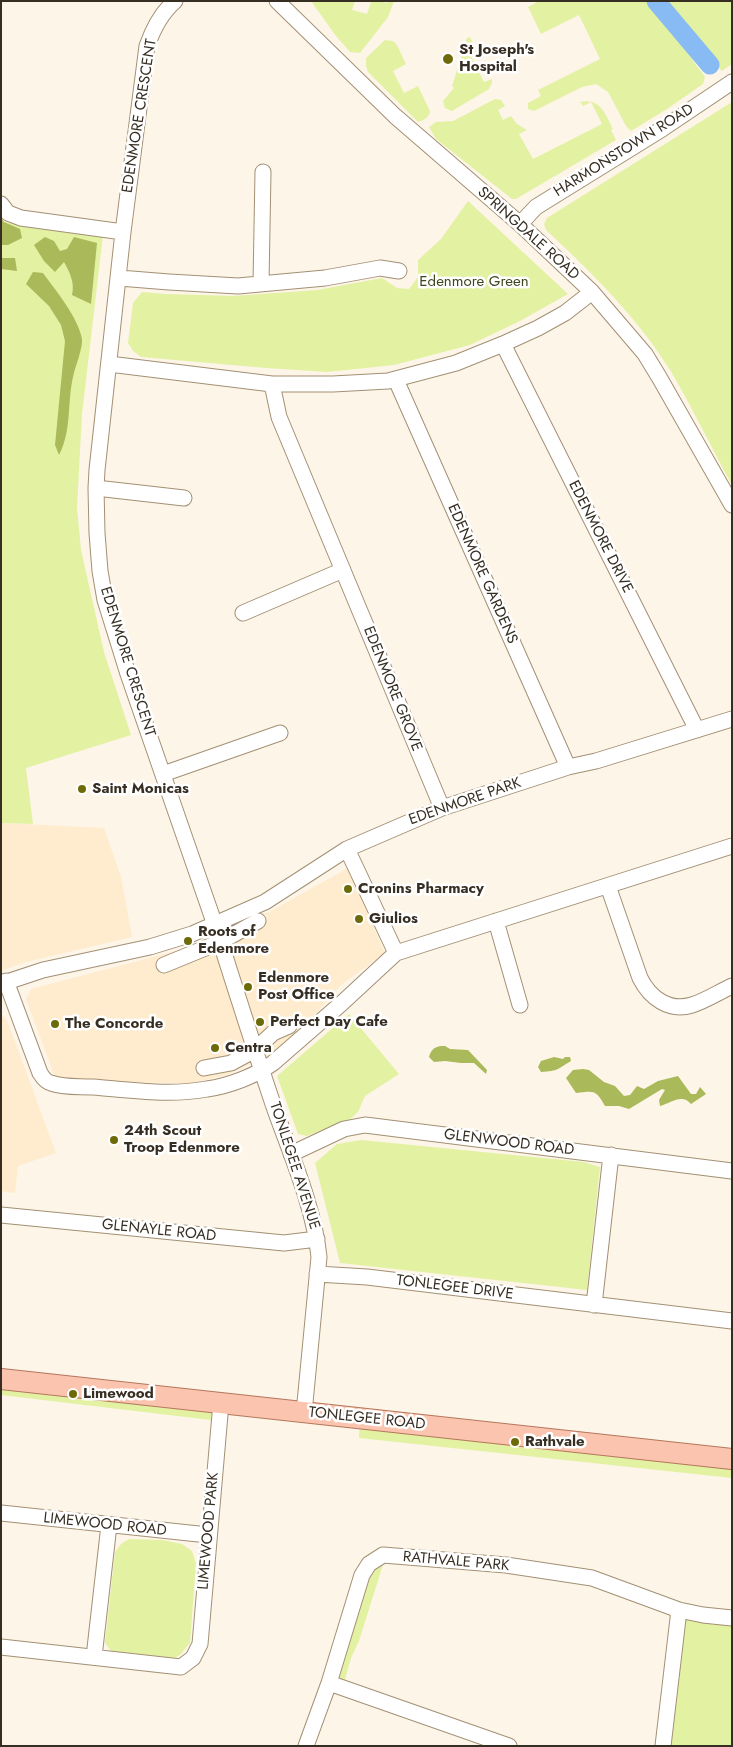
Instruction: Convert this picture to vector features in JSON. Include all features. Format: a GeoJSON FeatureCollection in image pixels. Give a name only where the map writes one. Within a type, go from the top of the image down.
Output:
{"type":"FeatureCollection","features":[{"type":"Feature","properties":{"kind":"main road","name":"TONLEGEE ROAD"},"geometry":{"type":"LineString","coordinates":[[1,1380],[732,1458]]}},
{"type":"Feature","properties":{"kind":"street","name":"SPRINGDALE ROAD"},"geometry":{"type":"LineString","coordinates":[[278,1],[395,116],[520,224],[592,292],[645,354],[732,505]]}},
{"type":"Feature","properties":{"kind":"street","name":"EDENMORE CRESCENT"},"geometry":{"type":"LineString","coordinates":[[173,3],[153,31],[147,46],[123,232],[96,488],[100,571],[105,600],[128,674],[218,934],[255,1050]]}},
{"type":"Feature","properties":{"kind":"street","name":"HARMONSTOWN ROAD"},"geometry":{"type":"LineString","coordinates":[[520,224],[536,207],[662,129],[732,82]]}},
{"type":"Feature","properties":{"kind":"street"},"geometry":{"type":"LineString","coordinates":[[261,284],[263,172]]}},
{"type":"Feature","properties":{"kind":"street"},"geometry":{"type":"LineString","coordinates":[[1,204],[8,213],[21,218],[123,232]]}},
{"type":"Feature","properties":{"kind":"street"},"geometry":{"type":"LineString","coordinates":[[118,278],[238,286],[325,278],[380,268],[400,271]]}},
{"type":"Feature","properties":{"kind":"street"},"geometry":{"type":"LineString","coordinates":[[109,364],[272,384],[334,384],[396,380],[456,363],[503,344],[565,313],[592,292]]}},
{"type":"Feature","properties":{"kind":"street","name":"EDENMORE DRIVE"},"geometry":{"type":"LineString","coordinates":[[503,344],[697,730]]}},
{"type":"Feature","properties":{"kind":"street","name":"EDENMORE GARDENS"},"geometry":{"type":"LineString","coordinates":[[396,380],[568,768]]}},
{"type":"Feature","properties":{"kind":"street","name":"EDENMORE GROVE"},"geometry":{"type":"LineString","coordinates":[[272,384],[279,417],[442,808]]}},
{"type":"Feature","properties":{"kind":"street"},"geometry":{"type":"LineString","coordinates":[[96,488],[184,498]]}},
{"type":"Feature","properties":{"kind":"street"},"geometry":{"type":"LineString","coordinates":[[243,613],[343,570]]}},
{"type":"Feature","properties":{"kind":"street","name":"EDENMORE PARK"},"geometry":{"type":"LineString","coordinates":[[218,934],[347,849],[442,808],[732,719]]}},
{"type":"Feature","properties":{"kind":"street"},"geometry":{"type":"LineString","coordinates":[[163,774],[280,733]]}},
{"type":"Feature","properties":{"kind":"street"},"geometry":{"type":"LineString","coordinates":[[218,934],[192,934],[150,947],[53,968],[4,983],[43,1078],[50,1083],[71,1086],[171,1092],[207,1089],[237,1081],[262,1071],[273,1063],[396,953],[732,846]]}},
{"type":"Feature","properties":{"kind":"street"},"geometry":{"type":"LineString","coordinates":[[347,849],[396,953]]}},
{"type":"Feature","properties":{"kind":"street"},"geometry":{"type":"LineString","coordinates":[[608,886],[640,978],[646,990],[661,1003],[674,1006],[691,1006],[732,986]]}},
{"type":"Feature","properties":{"kind":"street"},"geometry":{"type":"LineString","coordinates":[[164,965],[218,934],[258,921]]}},
{"type":"Feature","properties":{"kind":"street"},"geometry":{"type":"LineString","coordinates":[[496,921],[520,1005]]}},
{"type":"Feature","properties":{"kind":"street"},"geometry":{"type":"LineString","coordinates":[[204,1068],[232,1063],[255,1050],[273,1033],[289,1026]]}},
{"type":"Feature","properties":{"kind":"street","name":"TONLEGEE AVENUE"},"geometry":{"type":"LineString","coordinates":[[255,1050],[311,1213],[317,1238],[319,1257],[304,1412]]}},
{"type":"Feature","properties":{"kind":"street","name":"GLENWOOD ROAD"},"geometry":{"type":"LineString","coordinates":[[291,1154],[344,1130],[365,1125],[732,1171]]}},
{"type":"Feature","properties":{"kind":"street"},"geometry":{"type":"LineString","coordinates":[[594,1304],[611,1155]]}},
{"type":"Feature","properties":{"kind":"street","name":"GLENAYLE ROAD"},"geometry":{"type":"LineString","coordinates":[[1,1215],[284,1243],[317,1238]]}},
{"type":"Feature","properties":{"kind":"street","name":"TONLEGEE DRIVE"},"geometry":{"type":"LineString","coordinates":[[317,1274],[367,1277],[732,1321]]}},
{"type":"Feature","properties":{"kind":"street","name":"LIMEWOOD PARK"},"geometry":{"type":"LineString","coordinates":[[94,1657],[181,1667],[193,1658],[200,1644],[220,1403]]}},
{"type":"Feature","properties":{"kind":"street","name":"LIMEWOOD ROAD"},"geometry":{"type":"LineString","coordinates":[[1,1513],[208,1536]]}},
{"type":"Feature","properties":{"kind":"street"},"geometry":{"type":"LineString","coordinates":[[1,1647],[94,1657],[110,1526]]}},
{"type":"Feature","properties":{"kind":"street","name":"RATHVALE PARK"},"geometry":{"type":"LineString","coordinates":[[306,1746],[329,1683],[362,1575],[369,1564],[382,1555],[506,1565],[592,1578],[679,1610],[732,1618]]}},
{"type":"Feature","properties":{"kind":"street"},"geometry":{"type":"LineString","coordinates":[[663,1746],[679,1610]]}},
{"type":"Feature","properties":{"kind":"street"},"geometry":{"type":"LineString","coordinates":[[329,1683],[509,1746]]}},
{"type":"Feature","properties":{"kind":"shaded area"},"geometry":{"type":"Polygon","coordinates":[[[1,823],[104,828],[121,877],[132,937],[26,962],[1,971],[1,823]]]}},
{"type":"Feature","properties":{"kind":"shaded area"},"geometry":{"type":"Polygon","coordinates":[[[348,868],[385,953],[342,984],[286,1047],[227,1075],[191,1083],[84,1082],[55,1077],[26,999],[31,989],[180,950],[271,911],[348,868]]]}},
{"type":"Feature","properties":{"kind":"shaded area"},"geometry":{"type":"Polygon","coordinates":[[[1,1014],[7,1020],[56,1153],[18,1166],[15,1193],[1,1191],[1,1014]]]}},
{"type":"Feature","properties":{"kind":"green space"},"geometry":{"type":"Polygon","coordinates":[[[311,1],[355,1],[352,10],[367,14],[371,2],[368,1],[387,3],[388,1],[394,1],[388,17],[360,53],[350,52],[311,1]]]}},
{"type":"Feature","properties":{"kind":"green space"},"geometry":{"type":"Polygon","coordinates":[[[539,1],[732,1],[732,64],[722,71],[662,7],[694,62],[705,77],[703,84],[631,131],[626,126],[608,92],[596,84],[582,87],[534,111],[528,109],[528,103],[541,96],[538,90],[600,59],[579,15],[541,34],[528,7],[539,1]]]}},
{"type":"Feature","properties":{"kind":"green space"},"geometry":{"type":"Polygon","coordinates":[[[470,37],[477,51],[470,55],[484,82],[492,79],[492,83],[489,89],[452,111],[445,108],[443,101],[454,88],[452,86],[467,38],[470,37]]]}},
{"type":"Feature","properties":{"kind":"green space"},"geometry":{"type":"Polygon","coordinates":[[[385,40],[393,41],[397,45],[406,64],[393,71],[404,93],[418,86],[430,111],[427,117],[418,122],[368,72],[366,58],[385,40]]]}},
{"type":"Feature","properties":{"kind":"green space"},"geometry":{"type":"Polygon","coordinates":[[[495,99],[501,100],[505,106],[498,110],[503,120],[511,116],[517,124],[527,130],[519,134],[533,159],[602,124],[591,102],[583,106],[580,102],[587,101],[593,102],[601,108],[608,118],[616,140],[516,199],[512,199],[436,139],[429,127],[436,122],[453,121],[495,99]]]}},
{"type":"Feature","properties":{"kind":"green space"},"geometry":{"type":"Polygon","coordinates":[[[732,102],[732,485],[678,384],[657,351],[613,296],[546,230],[544,224],[547,218],[732,102]]]}},
{"type":"Feature","properties":{"kind":"green space","name":"Edenmore Green"},"geometry":{"type":"Polygon","coordinates":[[[468,201],[568,294],[520,321],[470,345],[394,365],[327,372],[266,368],[141,357],[133,351],[128,343],[133,303],[142,292],[233,296],[317,290],[382,278],[397,288],[409,289],[418,277],[418,260],[441,239],[468,201]]]}},
{"type":"Feature","properties":{"kind":"green space"},"geometry":{"type":"Polygon","coordinates":[[[1,218],[4,222],[103,235],[82,414],[77,508],[81,550],[104,652],[131,735],[26,768],[33,824],[1,823],[1,218]]]}},
{"type":"Feature","properties":{"kind":"green space"},"geometry":{"type":"Polygon","coordinates":[[[1,218],[4,222],[20,229],[22,238],[8,245],[1,245],[1,218]]]}},
{"type":"Feature","properties":{"kind":"green space"},"geometry":{"type":"Polygon","coordinates":[[[45,237],[54,241],[60,251],[67,249],[74,237],[97,243],[91,304],[72,295],[72,282],[64,262],[55,272],[44,261],[34,245],[45,237]]]}},
{"type":"Feature","properties":{"kind":"green space"},"geometry":{"type":"Polygon","coordinates":[[[1,258],[15,258],[17,271],[1,269],[1,258]]]}},
{"type":"Feature","properties":{"kind":"green space"},"geometry":{"type":"Polygon","coordinates":[[[33,272],[43,273],[60,296],[76,322],[82,339],[71,387],[68,427],[59,455],[55,445],[65,341],[61,325],[49,306],[26,284],[33,272]]]}},
{"type":"Feature","properties":{"kind":"green space"},"geometry":{"type":"Polygon","coordinates":[[[349,1014],[399,1074],[365,1096],[358,1112],[348,1121],[307,1136],[298,1134],[277,1076],[349,1014]]]}},
{"type":"Feature","properties":{"kind":"green space"},"geometry":{"type":"Polygon","coordinates":[[[441,1046],[450,1049],[468,1050],[487,1070],[486,1074],[474,1063],[434,1062],[429,1057],[435,1048],[441,1046]]]}},
{"type":"Feature","properties":{"kind":"green space"},"geometry":{"type":"Polygon","coordinates":[[[554,1057],[563,1059],[570,1057],[571,1061],[555,1070],[541,1072],[538,1067],[541,1061],[554,1057]]]}},
{"type":"Feature","properties":{"kind":"green space"},"geometry":{"type":"Polygon","coordinates":[[[573,1070],[589,1070],[604,1082],[615,1086],[624,1096],[630,1095],[637,1086],[644,1089],[658,1081],[678,1076],[691,1094],[696,1094],[700,1087],[706,1094],[691,1104],[684,1099],[680,1099],[660,1106],[659,1100],[665,1090],[662,1089],[629,1109],[619,1106],[605,1106],[594,1092],[576,1093],[566,1078],[573,1070]]]}},
{"type":"Feature","properties":{"kind":"green space"},"geometry":{"type":"Polygon","coordinates":[[[361,1140],[584,1162],[600,1167],[587,1290],[340,1263],[315,1163],[337,1144],[361,1140]]]}},
{"type":"Feature","properties":{"kind":"green space"},"geometry":{"type":"Polygon","coordinates":[[[1,1379],[220,1404],[219,1421],[1,1395],[1,1379]]]}},
{"type":"Feature","properties":{"kind":"green space"},"geometry":{"type":"Polygon","coordinates":[[[360,1419],[732,1459],[732,1478],[359,1438],[360,1419]]]}},
{"type":"Feature","properties":{"kind":"green space"},"geometry":{"type":"Polygon","coordinates":[[[129,1539],[162,1540],[182,1544],[192,1551],[196,1564],[190,1643],[180,1655],[174,1658],[111,1651],[105,1643],[115,1552],[121,1544],[129,1539]]]}},
{"type":"Feature","properties":{"kind":"green space"},"geometry":{"type":"Polygon","coordinates":[[[386,1555],[343,1687],[329,1683],[362,1575],[386,1555]]]}},
{"type":"Feature","properties":{"kind":"green space"},"geometry":{"type":"Polygon","coordinates":[[[679,1610],[732,1619],[732,1746],[664,1746],[679,1610]]]}},
{"type":"Feature","properties":{"kind":"waterway"},"geometry":{"type":"LineString","coordinates":[[656,1],[710,65]]}},
{"type":"Feature","properties":{"kind":"place","name":"St Joseph's Hospital"},"geometry":{"type":"Point","coordinates":[448,59]}},
{"type":"Feature","properties":{"kind":"place","name":"Saint Monicas"},"geometry":{"type":"Point","coordinates":[82,789]}},
{"type":"Feature","properties":{"kind":"place","name":"Cronins Pharmacy"},"geometry":{"type":"Point","coordinates":[348,889]}},
{"type":"Feature","properties":{"kind":"place","name":"Giulios"},"geometry":{"type":"Point","coordinates":[359,919]}},
{"type":"Feature","properties":{"kind":"place","name":"Roots of Edenmore"},"geometry":{"type":"Point","coordinates":[188,941]}},
{"type":"Feature","properties":{"kind":"place","name":"Edenmore Post Office"},"geometry":{"type":"Point","coordinates":[248,987]}},
{"type":"Feature","properties":{"kind":"place","name":"Perfect Day Cafe"},"geometry":{"type":"Point","coordinates":[260,1022]}},
{"type":"Feature","properties":{"kind":"place","name":"The Concorde"},"geometry":{"type":"Point","coordinates":[55,1024]}},
{"type":"Feature","properties":{"kind":"place","name":"Centra"},"geometry":{"type":"Point","coordinates":[215,1048]}},
{"type":"Feature","properties":{"kind":"place","name":"24th Scout Troop Edenmore"},"geometry":{"type":"Point","coordinates":[114,1140]}},
{"type":"Feature","properties":{"kind":"place","name":"Limewood"},"geometry":{"type":"Point","coordinates":[73,1394]}},
{"type":"Feature","properties":{"kind":"place","name":"Rathvale"},"geometry":{"type":"Point","coordinates":[515,1442]}}]}
